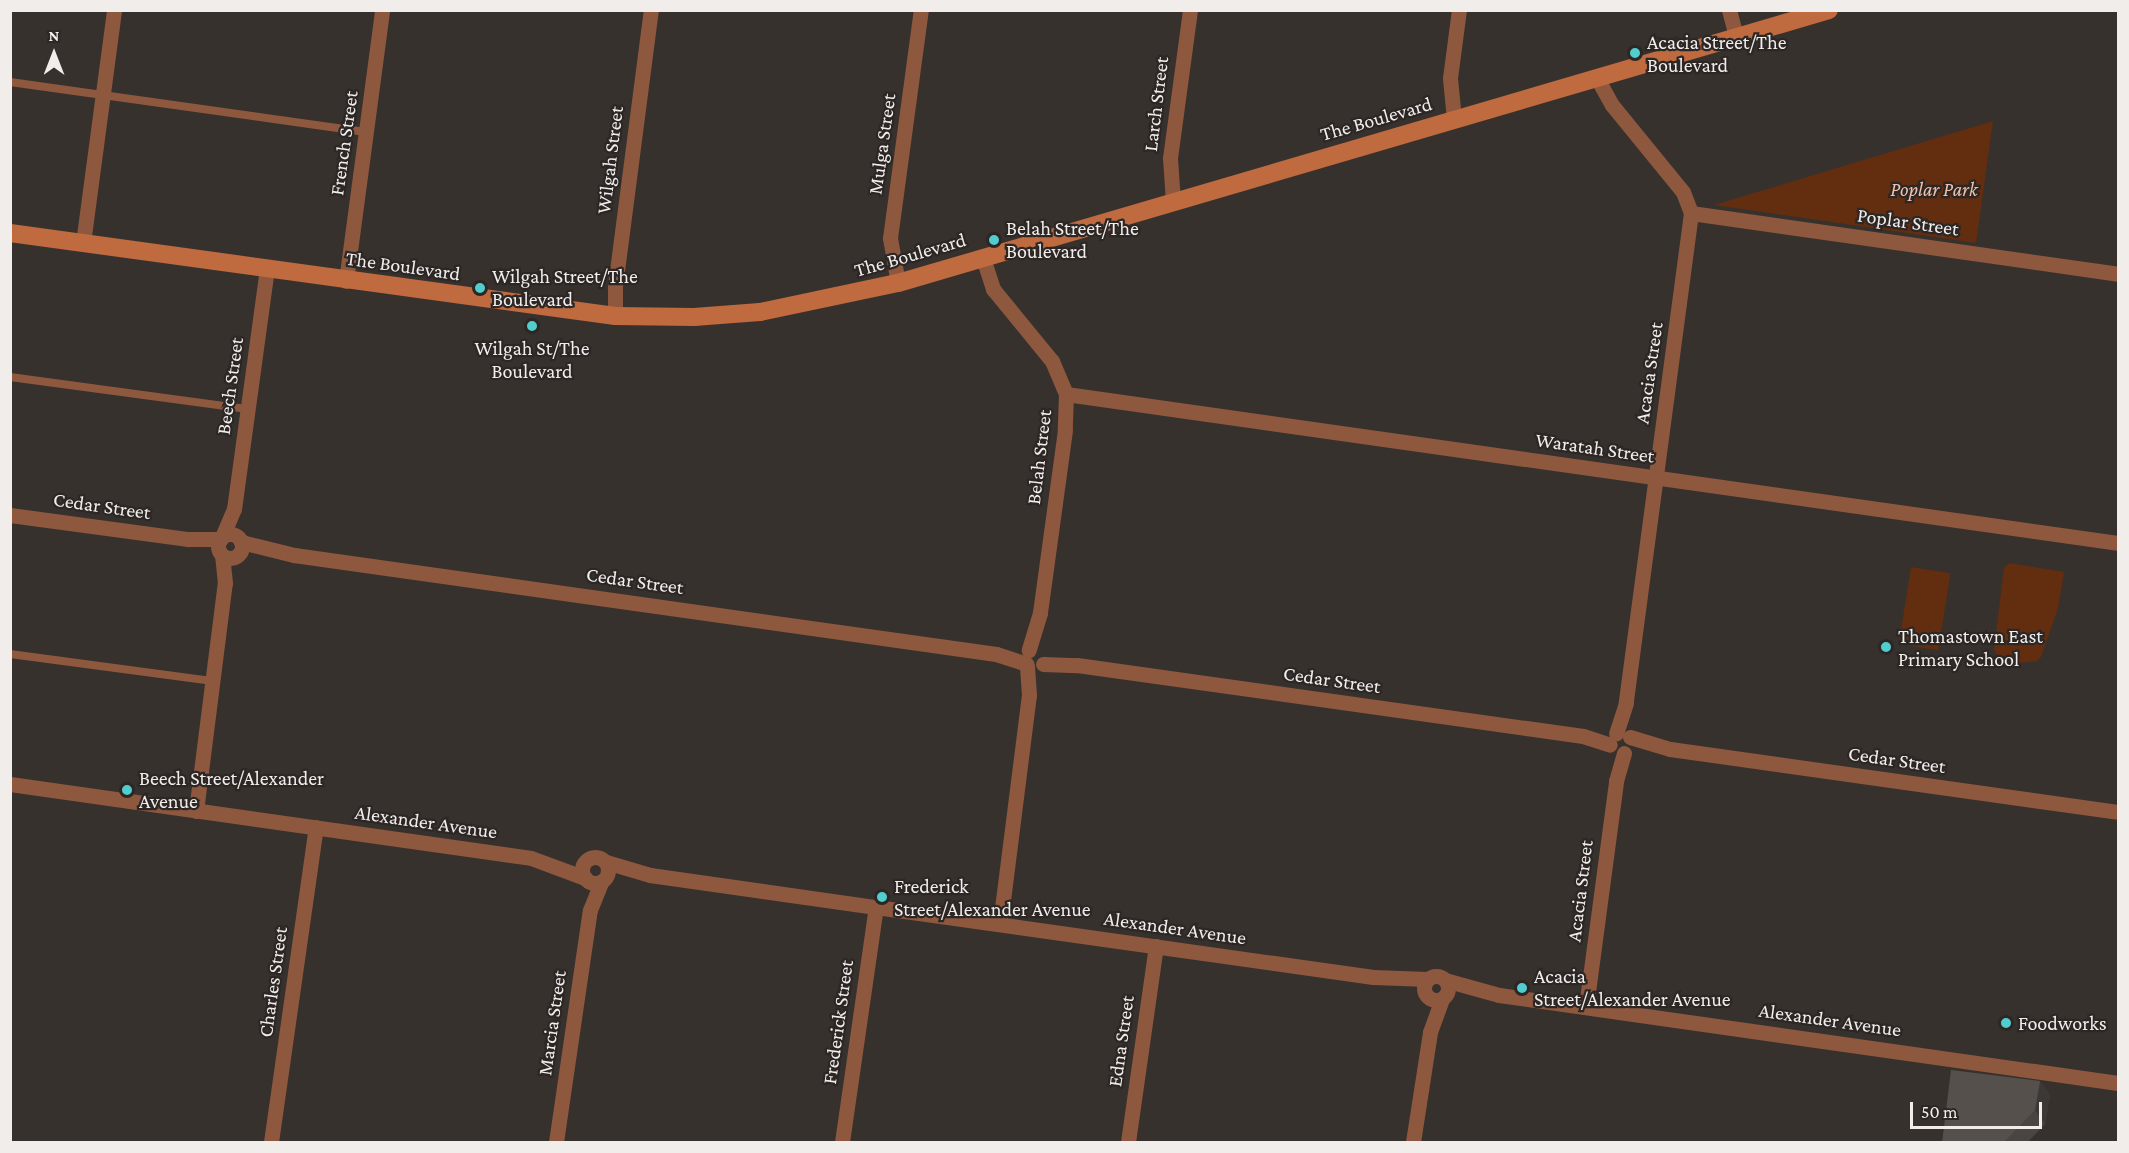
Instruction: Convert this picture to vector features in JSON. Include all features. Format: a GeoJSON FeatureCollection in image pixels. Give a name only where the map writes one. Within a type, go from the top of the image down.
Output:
{"type":"FeatureCollection","features":[{"type":"Feature","properties":{"kind":"street"},"geometry":{"type":"LineString","coordinates":[[83,243],[114,10]]}},
{"type":"Feature","properties":{"kind":"street","name":"French Street"},"geometry":{"type":"LineString","coordinates":[[346,280],[382,10]]}},
{"type":"Feature","properties":{"kind":"street","name":"Wilgah Street"},"geometry":{"type":"LineString","coordinates":[[615,316],[615,286],[651,10]]}},
{"type":"Feature","properties":{"kind":"street","name":"Mulga Street"},"geometry":{"type":"LineString","coordinates":[[898,283],[890,238],[921,10]]}},
{"type":"Feature","properties":{"kind":"street","name":"Larch Street"},"geometry":{"type":"LineString","coordinates":[[1173,202],[1170,158],[1190,10]]}},
{"type":"Feature","properties":{"kind":"street"},"geometry":{"type":"LineString","coordinates":[[1454,120],[1450,78],[1459,10]]}},
{"type":"Feature","properties":{"kind":"street"},"geometry":{"type":"LineString","coordinates":[[1729,10],[1736,37]]}},
{"type":"Feature","properties":{"kind":"street","name":"The Boulevard"},"geometry":{"type":"LineString","coordinates":[[10,233],[615,316],[694,317],[760,312],[898,283],[1829,10]]}},
{"type":"Feature","properties":{"kind":"street"},"geometry":{"type":"LineString","coordinates":[[1597,78],[1617,112],[1683,192],[1691,213]]}},
{"type":"Feature","properties":{"kind":"street","name":"Poplar Street"},"geometry":{"type":"LineString","coordinates":[[1691,213],[2118,273]]}},
{"type":"Feature","properties":{"kind":"street","name":"Acacia Street"},"geometry":{"type":"LineString","coordinates":[[1586,1007],[1691,213]]}},
{"type":"Feature","properties":{"kind":"street","name":"Belah Street"},"geometry":{"type":"LineString","coordinates":[[983,258],[993,289],[1052,362],[1066,394],[1065,430],[1000,924]]}},
{"type":"Feature","properties":{"kind":"street","name":"Beech Street"},"geometry":{"type":"LineString","coordinates":[[196,811],[267,269]]}},
{"type":"Feature","properties":{"kind":"street","name":"Waratah Street"},"geometry":{"type":"LineString","coordinates":[[1066,394],[2118,543]]}},
{"type":"Feature","properties":{"kind":"street","name":"Cedar Street"},"geometry":{"type":"LineString","coordinates":[[10,514],[230,547],[2118,812]]}},
{"type":"Feature","properties":{"kind":"street","name":"Alexander Avenue"},"geometry":{"type":"LineString","coordinates":[[10,784],[549,862],[587,860],[595,857],[650,875],[1373,977],[1428,979],[1435,976],[1499,995],[2118,1083]]}},
{"type":"Feature","properties":{"kind":"street","name":"Charles Street"},"geometry":{"type":"LineString","coordinates":[[271,1143],[315,827]]}},
{"type":"Feature","properties":{"kind":"street"},"geometry":{"type":"LineString","coordinates":[[587,860],[583,871],[595,879],[606,862]]}},
{"type":"Feature","properties":{"kind":"street","name":"Alexander Avenue"},"geometry":{"type":"LineString","coordinates":[[549,862],[595,879],[650,875]]}},
{"type":"Feature","properties":{"kind":"street","name":"Marcia Street"},"geometry":{"type":"LineString","coordinates":[[556,1143],[595,879]]}},
{"type":"Feature","properties":{"kind":"street","name":"Frederick Street"},"geometry":{"type":"LineString","coordinates":[[842,1143],[876,907]]}},
{"type":"Feature","properties":{"kind":"street","name":"Edna Street"},"geometry":{"type":"LineString","coordinates":[[1128,1143],[1156,946]]}},
{"type":"Feature","properties":{"kind":"street","name":"Alexander Avenue"},"geometry":{"type":"LineString","coordinates":[[1373,977],[1435,997],[1499,995]]}},
{"type":"Feature","properties":{"kind":"street"},"geometry":{"type":"LineString","coordinates":[[1428,979],[1424,985],[1435,997]]}},
{"type":"Feature","properties":{"kind":"street"},"geometry":{"type":"LineString","coordinates":[[1413,1143],[1435,997],[1445,980]]}},
{"type":"Feature","properties":{"kind":"lane"},"geometry":{"type":"LineString","coordinates":[[10,82],[366,132]]}},
{"type":"Feature","properties":{"kind":"lane"},"geometry":{"type":"LineString","coordinates":[[10,377],[248,409]]}},
{"type":"Feature","properties":{"kind":"lane"},"geometry":{"type":"LineString","coordinates":[[10,654],[213,681]]}},
{"type":"Feature","properties":{"kind":"green space","name":"Poplar Park"},"geometry":{"type":"Polygon","coordinates":[[[1993,121],[1976,243],[1714,205],[1993,121]]]}},
{"type":"Feature","properties":{"kind":"green space"},"geometry":{"type":"Polygon","coordinates":[[[2010,563],[2064,572],[2058,608],[2041,657],[2036,661],[2019,663],[2001,659],[1994,650],[2004,567],[2010,563]]]}},
{"type":"Feature","properties":{"kind":"green space"},"geometry":{"type":"Polygon","coordinates":[[[1911,567],[1951,573],[1938,650],[1899,644],[1911,567]]]}},
{"type":"Feature","properties":{"kind":"building"},"geometry":{"type":"Polygon","coordinates":[[[1951,1070],[2040,1081],[2035,1110],[2003,1143],[1942,1143],[1951,1070]]]}},
{"type":"Feature","properties":{"kind":"place","name":"Acacia Street/The Boulevard"},"geometry":{"type":"Point","coordinates":[1635,53]}},
{"type":"Feature","properties":{"kind":"place","name":"Belah Street/The Boulevard"},"geometry":{"type":"Point","coordinates":[994,240]}},
{"type":"Feature","properties":{"kind":"place","name":"Wilgah Street/The Boulevard"},"geometry":{"type":"Point","coordinates":[480,288]}},
{"type":"Feature","properties":{"kind":"place","name":"Wilgah St/The Boulevard"},"geometry":{"type":"Point","coordinates":[532,326]}},
{"type":"Feature","properties":{"kind":"place","name":"Thomastown East Primary School"},"geometry":{"type":"Point","coordinates":[1886,647]}},
{"type":"Feature","properties":{"kind":"place","name":"Beech Street/Alexander Avenue"},"geometry":{"type":"Point","coordinates":[127,790]}},
{"type":"Feature","properties":{"kind":"place","name":"Frederick Street/Alexander Avenue"},"geometry":{"type":"Point","coordinates":[882,897]}},
{"type":"Feature","properties":{"kind":"place","name":"Acacia Street/Alexander Avenue"},"geometry":{"type":"Point","coordinates":[1522,988]}},
{"type":"Feature","properties":{"kind":"place","name":"Foodworks"},"geometry":{"type":"Point","coordinates":[2006,1023]}}]}
